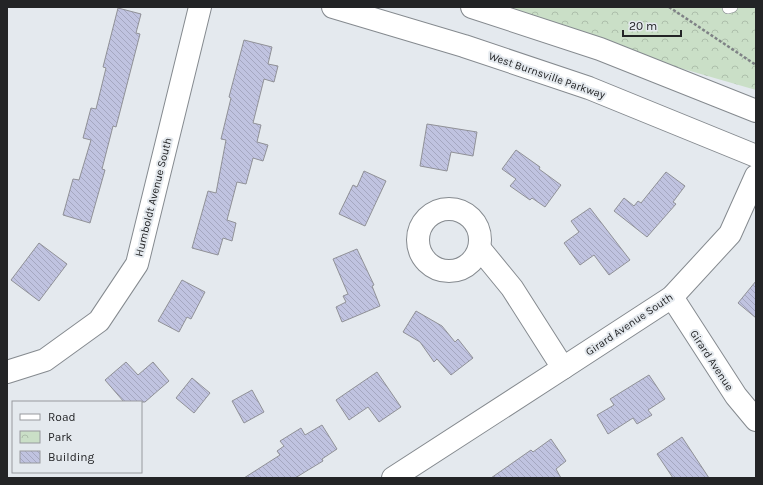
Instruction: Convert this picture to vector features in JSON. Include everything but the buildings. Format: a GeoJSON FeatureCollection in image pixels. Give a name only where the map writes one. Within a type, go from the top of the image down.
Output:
{"type":"FeatureCollection","features":[{"type":"Feature","properties":{"kind":"street","name":"Humboldt Avenue South"},"geometry":{"type":"LineString","coordinates":[[7,372],[45,360],[99,321],[137,264],[200,7]]}},
{"type":"Feature","properties":{"kind":"street","name":"West Burnsville Parkway"},"geometry":{"type":"LineString","coordinates":[[333,7],[464,46],[589,88],[756,156]]}},
{"type":"Feature","properties":{"kind":"street"},"geometry":{"type":"LineString","coordinates":[[472,7],[600,49],[756,111]]}},
{"type":"Feature","properties":{"kind":"street","name":"Girard Avenue South"},"geometry":{"type":"LineString","coordinates":[[393,478],[672,297],[730,234],[756,176]]}},
{"type":"Feature","properties":{"kind":"street"},"geometry":{"type":"LineString","coordinates":[[480,249],[512,288],[564,368]]}},
{"type":"Feature","properties":{"kind":"street","name":"Girard Avenue"},"geometry":{"type":"LineString","coordinates":[[672,297],[736,396],[756,420]]}},
{"type":"Feature","properties":{"kind":"path"},"geometry":{"type":"LineString","coordinates":[[669,7],[756,65]]}},
{"type":"Feature","properties":{"kind":"green space"},"geometry":{"type":"Polygon","coordinates":[[[469,7],[756,7],[756,90],[469,7]]]}}]}
